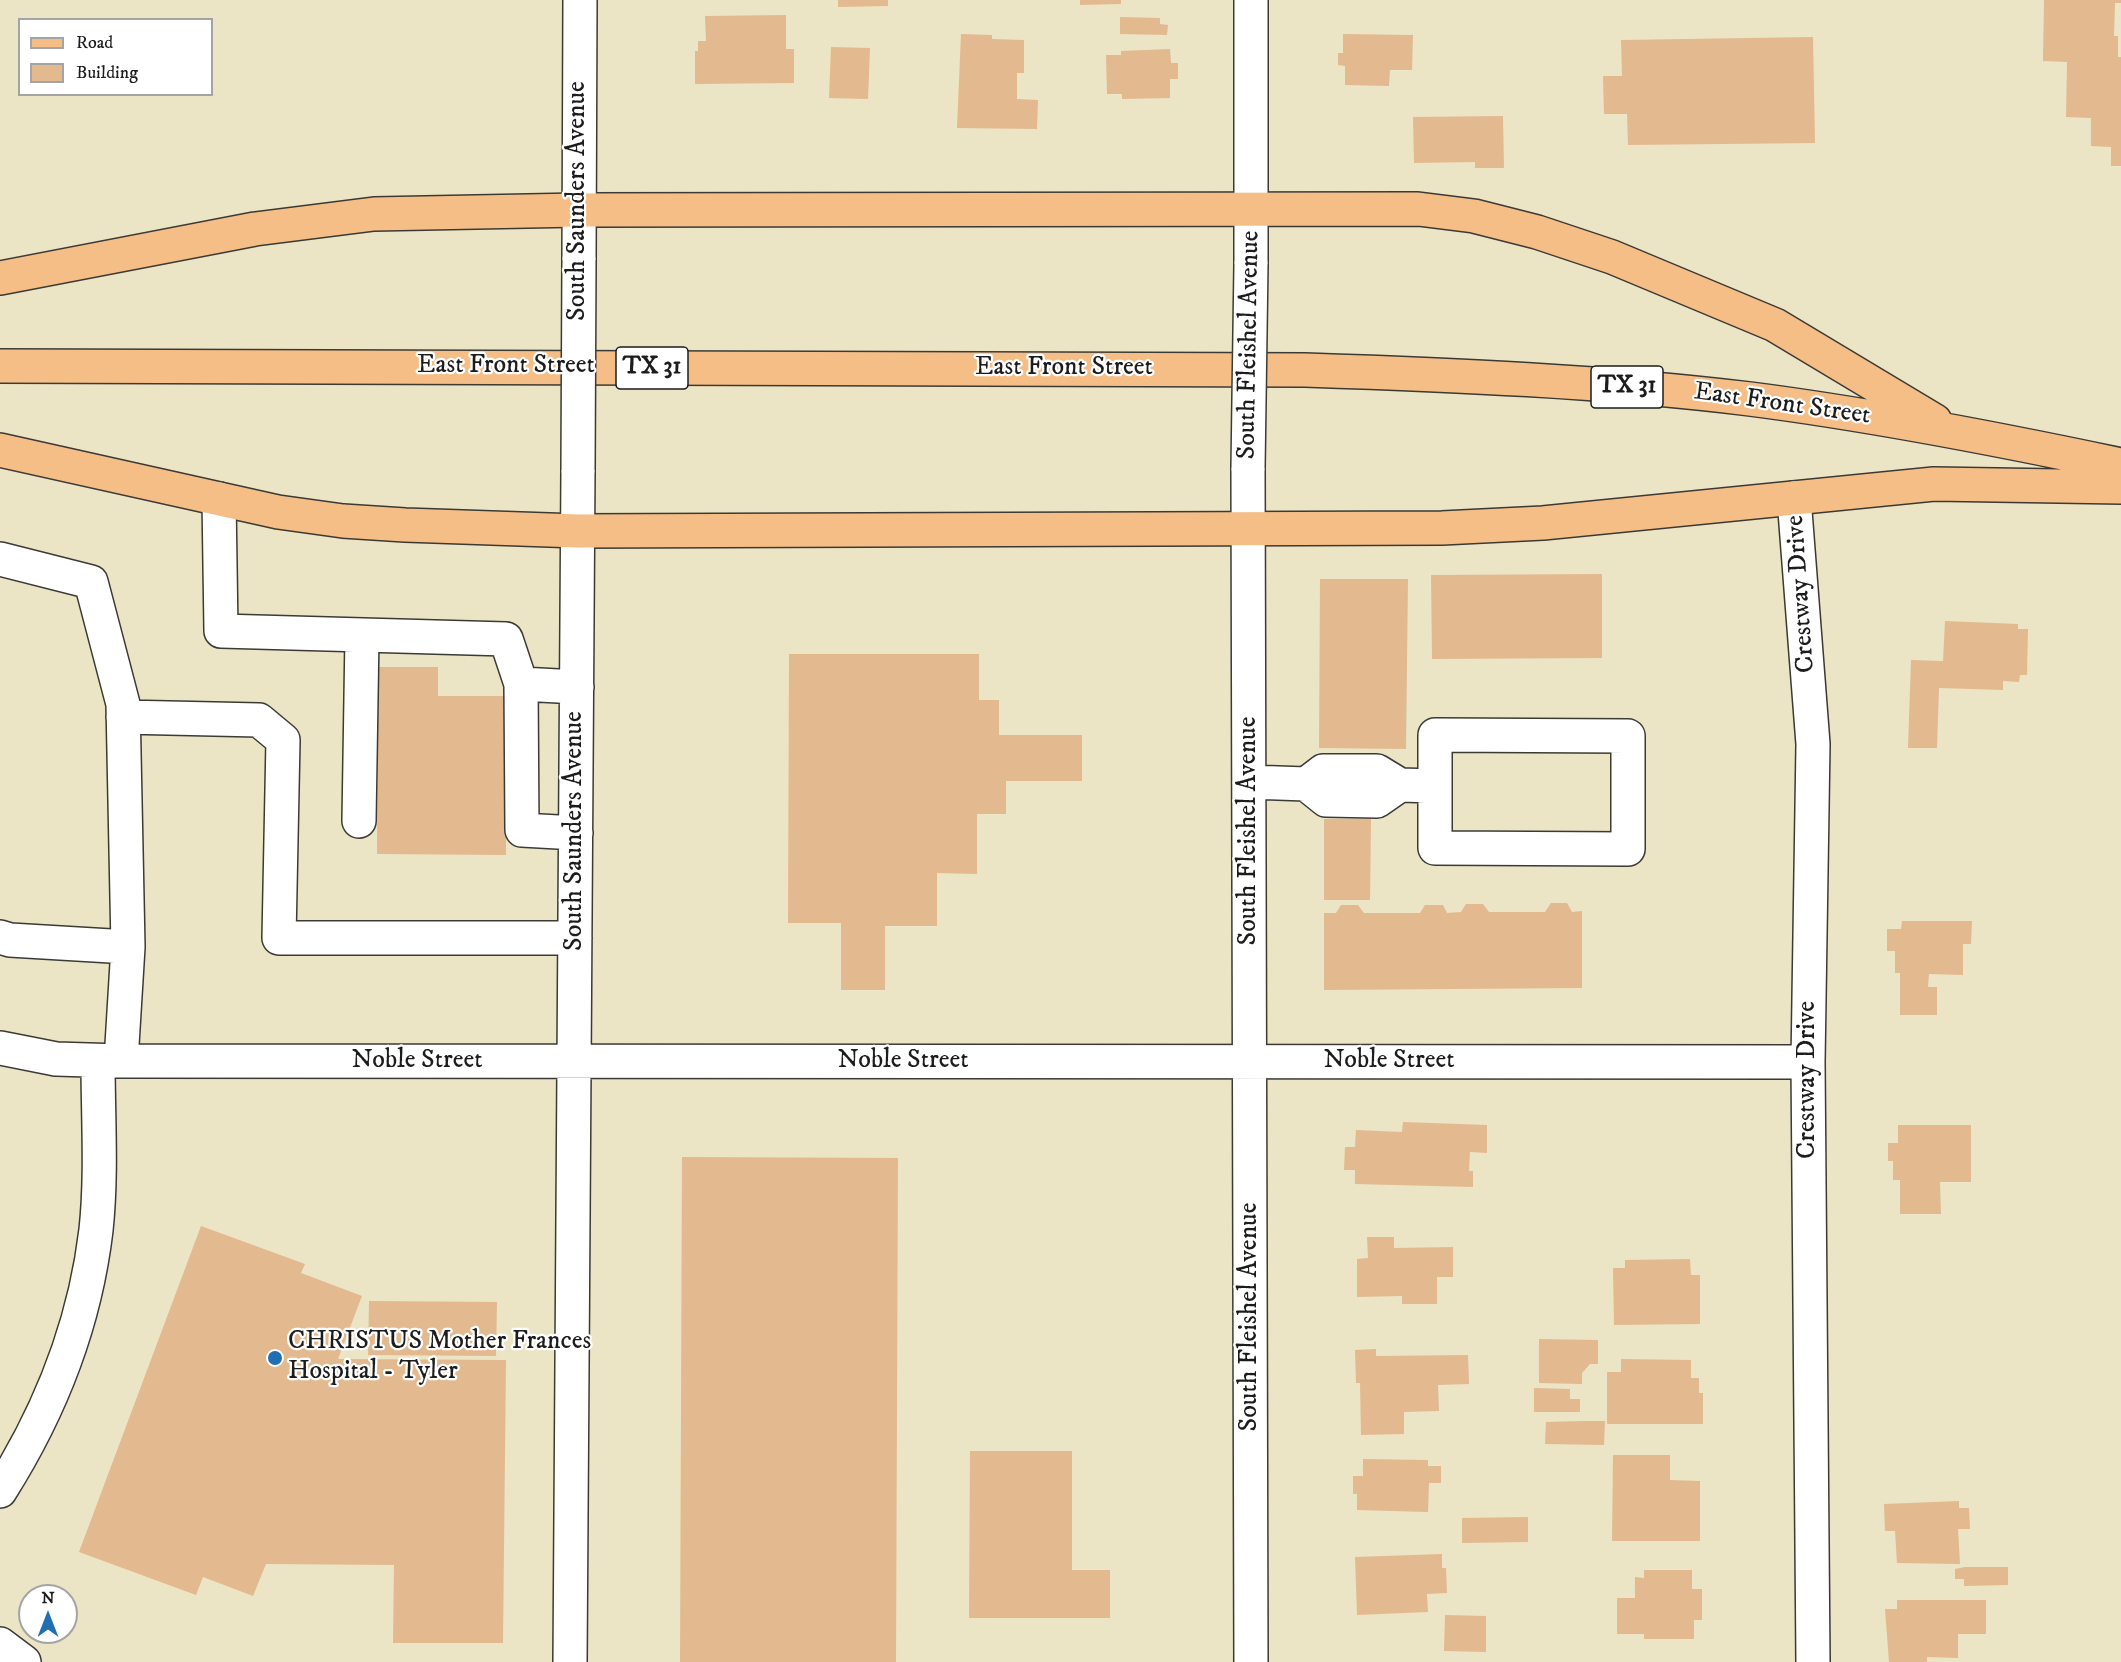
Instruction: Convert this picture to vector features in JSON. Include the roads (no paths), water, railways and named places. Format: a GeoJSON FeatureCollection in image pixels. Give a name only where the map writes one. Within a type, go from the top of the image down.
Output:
{"type":"FeatureCollection","features":[{"type":"Feature","properties":{"kind":"main road"},"geometry":{"type":"LineString","coordinates":[[0,278],[307,220],[374,214],[579,210],[1418,209],[1474,216],[1537,232],[1612,257],[1775,325],[1947,428]]}},
{"type":"Feature","properties":{"kind":"main road","name":"East Front Street"},"geometry":{"type":"LineString","coordinates":[[0,366],[1329,371],[1608,385],[1750,399],[1947,428],[2121,465]]}},
{"type":"Feature","properties":{"kind":"main road"},"geometry":{"type":"LineString","coordinates":[[0,450],[219,499],[343,521],[578,531],[1249,531],[1442,528],[1543,523],[1934,484],[2121,487]]}},
{"type":"Feature","properties":{"kind":"street","name":"South Saunders Avenue"},"geometry":{"type":"LineString","coordinates":[[570,1662],[580,0]]}},
{"type":"Feature","properties":{"kind":"street","name":"South Fleishel Avenue"},"geometry":{"type":"LineString","coordinates":[[1251,0],[1252,208],[1248,468],[1251,1662]]}},
{"type":"Feature","properties":{"kind":"street","name":"Crestway Drive"},"geometry":{"type":"LineString","coordinates":[[1794,498],[1813,744],[1808,1062],[1813,1662]]}},
{"type":"Feature","properties":{"kind":"street"},"geometry":{"type":"LineString","coordinates":[[219,499],[221,631],[506,639],[521,684],[522,830],[576,833]]}},
{"type":"Feature","properties":{"kind":"street"},"geometry":{"type":"LineString","coordinates":[[0,559],[91,582],[123,704],[128,948],[109,1061],[96,1230],[88,1277],[60,1376],[38,1425],[0,1491]]}},
{"type":"Feature","properties":{"kind":"street"},"geometry":{"type":"LineString","coordinates":[[359,821],[362,635]]}},
{"type":"Feature","properties":{"kind":"street"},"geometry":{"type":"LineString","coordinates":[[521,684],[577,687]]}},
{"type":"Feature","properties":{"kind":"street"},"geometry":{"type":"LineString","coordinates":[[123,717],[259,720],[283,740],[279,938],[575,938]]}},
{"type":"Feature","properties":{"kind":"street"},"geometry":{"type":"LineString","coordinates":[[1435,735],[1628,736],[1628,849],[1436,848],[1436,786],[1435,735]]}},
{"type":"Feature","properties":{"kind":"street"},"geometry":{"type":"LineString","coordinates":[[1250,782],[1306,784],[1326,800],[1377,801],[1400,785],[1436,786]]}},
{"type":"Feature","properties":{"kind":"street"},"geometry":{"type":"LineString","coordinates":[[0,937],[128,948]]}},
{"type":"Feature","properties":{"kind":"street","name":"Noble Street"},"geometry":{"type":"LineString","coordinates":[[0,1048],[30,1055],[109,1061],[1808,1062]]}},
{"type":"Feature","properties":{"kind":"street"},"geometry":{"type":"LineString","coordinates":[[0,1644],[24,1662]]}},
{"type":"Feature","properties":{"kind":"place","name":"CHRISTUS Mother Frances Hospital - Tyler"},"geometry":{"type":"Point","coordinates":[275,1358]}}]}
